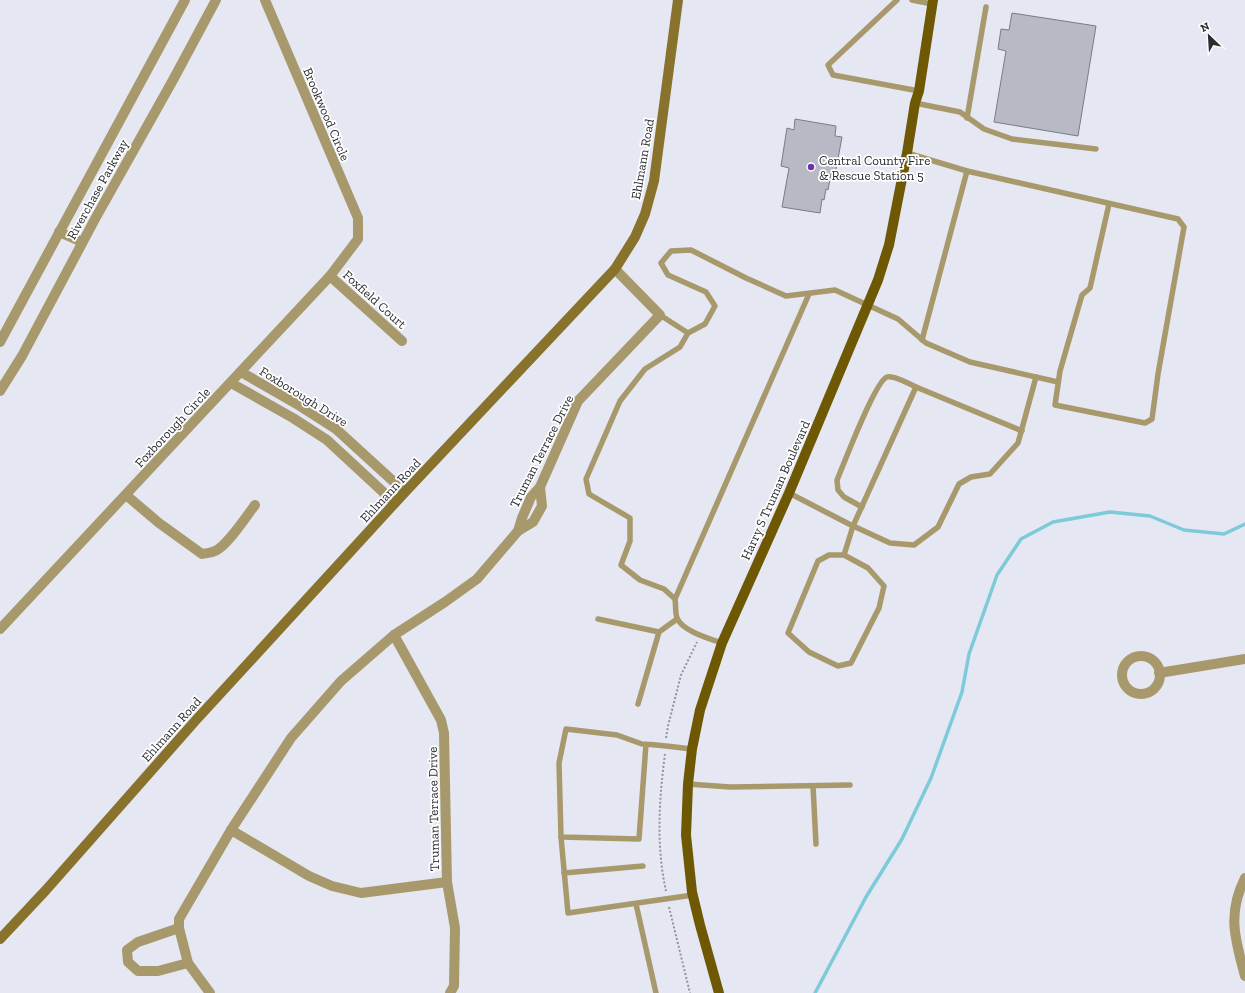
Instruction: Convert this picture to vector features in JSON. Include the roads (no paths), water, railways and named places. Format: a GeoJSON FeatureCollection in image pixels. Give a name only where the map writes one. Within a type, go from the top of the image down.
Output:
{"type":"FeatureCollection","features":[{"type":"Feature","properties":{"kind":"main road","name":"Harry S Truman Boulevard"},"geometry":{"type":"LineString","coordinates":[[719,993],[693,895],[686,836],[688,784],[692,749],[700,710],[722,643],[789,493],[867,305],[889,245],[915,103],[919,91],[933,2]]}},
{"type":"Feature","properties":{"kind":"street","name":"Riverchase Parkway"},"geometry":{"type":"LineString","coordinates":[[0,342],[185,0]]}},
{"type":"Feature","properties":{"kind":"street","name":"Riverchase Parkway"},"geometry":{"type":"LineString","coordinates":[[0,391],[22,356],[82,242],[216,0]]}},
{"type":"Feature","properties":{"kind":"street","name":"Brookwood Circle"},"geometry":{"type":"LineString","coordinates":[[265,0],[358,218],[358,239]]}},
{"type":"Feature","properties":{"kind":"street","name":"Ehlmann Road"},"geometry":{"type":"LineString","coordinates":[[0,939],[46,890],[196,720],[405,492],[615,269],[635,237],[645,214],[654,181],[678,0]]}},
{"type":"Feature","properties":{"kind":"street"},"geometry":{"type":"LineString","coordinates":[[59,232],[82,242]]}},
{"type":"Feature","properties":{"kind":"street","name":"Foxborough Circle"},"geometry":{"type":"LineString","coordinates":[[0,629],[330,276],[358,239]]}},
{"type":"Feature","properties":{"kind":"street"},"geometry":{"type":"LineString","coordinates":[[615,269],[660,314]]}},
{"type":"Feature","properties":{"kind":"street","name":"Foxfield Court"},"geometry":{"type":"LineString","coordinates":[[330,276],[402,341]]}},
{"type":"Feature","properties":{"kind":"street","name":"Truman Terrace Drive"},"geometry":{"type":"LineString","coordinates":[[179,928],[179,919],[231,830],[291,738],[341,681],[394,635],[477,579],[518,531],[531,497],[540,487],[578,401],[660,314]]}},
{"type":"Feature","properties":{"kind":"street","name":"Foxborough Drive"},"geometry":{"type":"LineString","coordinates":[[241,372],[336,429],[405,492]]}},
{"type":"Feature","properties":{"kind":"street","name":"Foxborough Drive"},"geometry":{"type":"LineString","coordinates":[[231,383],[293,418],[327,440],[395,503]]}},
{"type":"Feature","properties":{"kind":"street"},"geometry":{"type":"LineString","coordinates":[[126,495],[158,523],[202,554],[218,550],[229,539],[255,505]]}},
{"type":"Feature","properties":{"kind":"street","name":"Truman Terrace Drive"},"geometry":{"type":"LineString","coordinates":[[394,635],[442,720],[444,733],[446,882],[455,928],[454,986],[450,993]]}},
{"type":"Feature","properties":{"kind":"street"},"geometry":{"type":"LineString","coordinates":[[1159,673],[1245,659]]}},
{"type":"Feature","properties":{"kind":"street"},"geometry":{"type":"LineString","coordinates":[[231,830],[309,876],[332,886],[361,893],[446,882]]}},
{"type":"Feature","properties":{"kind":"street"},"geometry":{"type":"LineString","coordinates":[[1245,878],[1238,892],[1233,914],[1235,936],[1245,976]]}},
{"type":"Feature","properties":{"kind":"street"},"geometry":{"type":"LineString","coordinates":[[188,963],[158,971],[138,971],[128,962],[127,950],[138,942],[179,928],[188,963],[210,993]]}},
{"type":"Feature","properties":{"kind":"lane"},"geometry":{"type":"LineString","coordinates":[[897,0],[828,65],[833,75],[919,91]]}},
{"type":"Feature","properties":{"kind":"lane"},"geometry":{"type":"LineString","coordinates":[[912,0],[933,2]]}},
{"type":"Feature","properties":{"kind":"lane"},"geometry":{"type":"LineString","coordinates":[[967,118],[986,8]]}},
{"type":"Feature","properties":{"kind":"lane"},"geometry":{"type":"LineString","coordinates":[[915,103],[960,112],[984,129],[1012,138],[1096,149]]}},
{"type":"Feature","properties":{"kind":"lane"},"geometry":{"type":"LineString","coordinates":[[907,153],[967,171],[1178,219],[1184,227],[1158,374],[1152,419],[1145,423],[1055,405],[1060,371],[1082,295],[1090,288],[1109,204]]}},
{"type":"Feature","properties":{"kind":"lane"},"geometry":{"type":"LineString","coordinates":[[922,340],[967,171]]}},
{"type":"Feature","properties":{"kind":"lane"},"geometry":{"type":"LineString","coordinates":[[675,599],[664,590],[640,580],[621,566],[630,541],[630,518],[589,494],[586,479],[620,401],[645,369],[680,347],[688,333],[705,324],[715,306],[706,292],[668,275],[661,263],[671,251],[691,250],[746,278],[786,296],[835,290],[898,319],[926,343],[970,362],[1058,382]]}},
{"type":"Feature","properties":{"kind":"lane"},"geometry":{"type":"LineString","coordinates":[[722,643],[700,635],[685,627],[677,619],[675,599],[809,294]]}},
{"type":"Feature","properties":{"kind":"lane"},"geometry":{"type":"LineString","coordinates":[[660,314],[688,333]]}},
{"type":"Feature","properties":{"kind":"lane"},"geometry":{"type":"LineString","coordinates":[[862,507],[844,497],[838,490],[837,480],[871,400],[880,383],[886,377],[891,376],[1022,431]]}},
{"type":"Feature","properties":{"kind":"lane"},"geometry":{"type":"LineString","coordinates":[[789,493],[890,543],[914,545],[938,526],[959,484],[972,477],[990,474],[1018,444],[1036,377]]}},
{"type":"Feature","properties":{"kind":"lane"},"geometry":{"type":"LineString","coordinates":[[844,555],[853,526],[916,387]]}},
{"type":"Feature","properties":{"kind":"lane"},"geometry":{"type":"LineString","coordinates":[[829,555],[844,555],[868,568],[884,586],[879,608],[850,663],[838,666],[809,652],[788,633],[818,561],[829,555]]}},
{"type":"Feature","properties":{"kind":"lane"},"geometry":{"type":"LineString","coordinates":[[598,618],[659,632]]}},
{"type":"Feature","properties":{"kind":"lane"},"geometry":{"type":"LineString","coordinates":[[638,704],[659,632],[677,619]]}},
{"type":"Feature","properties":{"kind":"lane"},"geometry":{"type":"LineString","coordinates":[[692,749],[646,744],[617,735],[566,729],[559,763],[561,837],[568,913],[693,895]]}},
{"type":"Feature","properties":{"kind":"lane"},"geometry":{"type":"LineString","coordinates":[[561,837],[639,839],[646,744]]}},
{"type":"Feature","properties":{"kind":"lane"},"geometry":{"type":"LineString","coordinates":[[688,784],[730,787],[850,786]]}},
{"type":"Feature","properties":{"kind":"lane"},"geometry":{"type":"LineString","coordinates":[[813,786],[816,844]]}},
{"type":"Feature","properties":{"kind":"lane"},"geometry":{"type":"LineString","coordinates":[[564,872],[643,866]]}},
{"type":"Feature","properties":{"kind":"lane"},"geometry":{"type":"LineString","coordinates":[[636,904],[656,993]]}},
{"type":"Feature","properties":{"kind":"waterway"},"geometry":{"type":"LineString","coordinates":[[815,993],[866,897],[902,839],[931,778],[962,692],[969,654],[997,575],[1021,539],[1053,522],[1110,512],[1150,516],[1184,530],[1224,534],[1245,524]]}},
{"type":"Feature","properties":{"kind":"place","name":"Central County Fire & Rescue Station 5"},"geometry":{"type":"Point","coordinates":[811,167]}}]}
